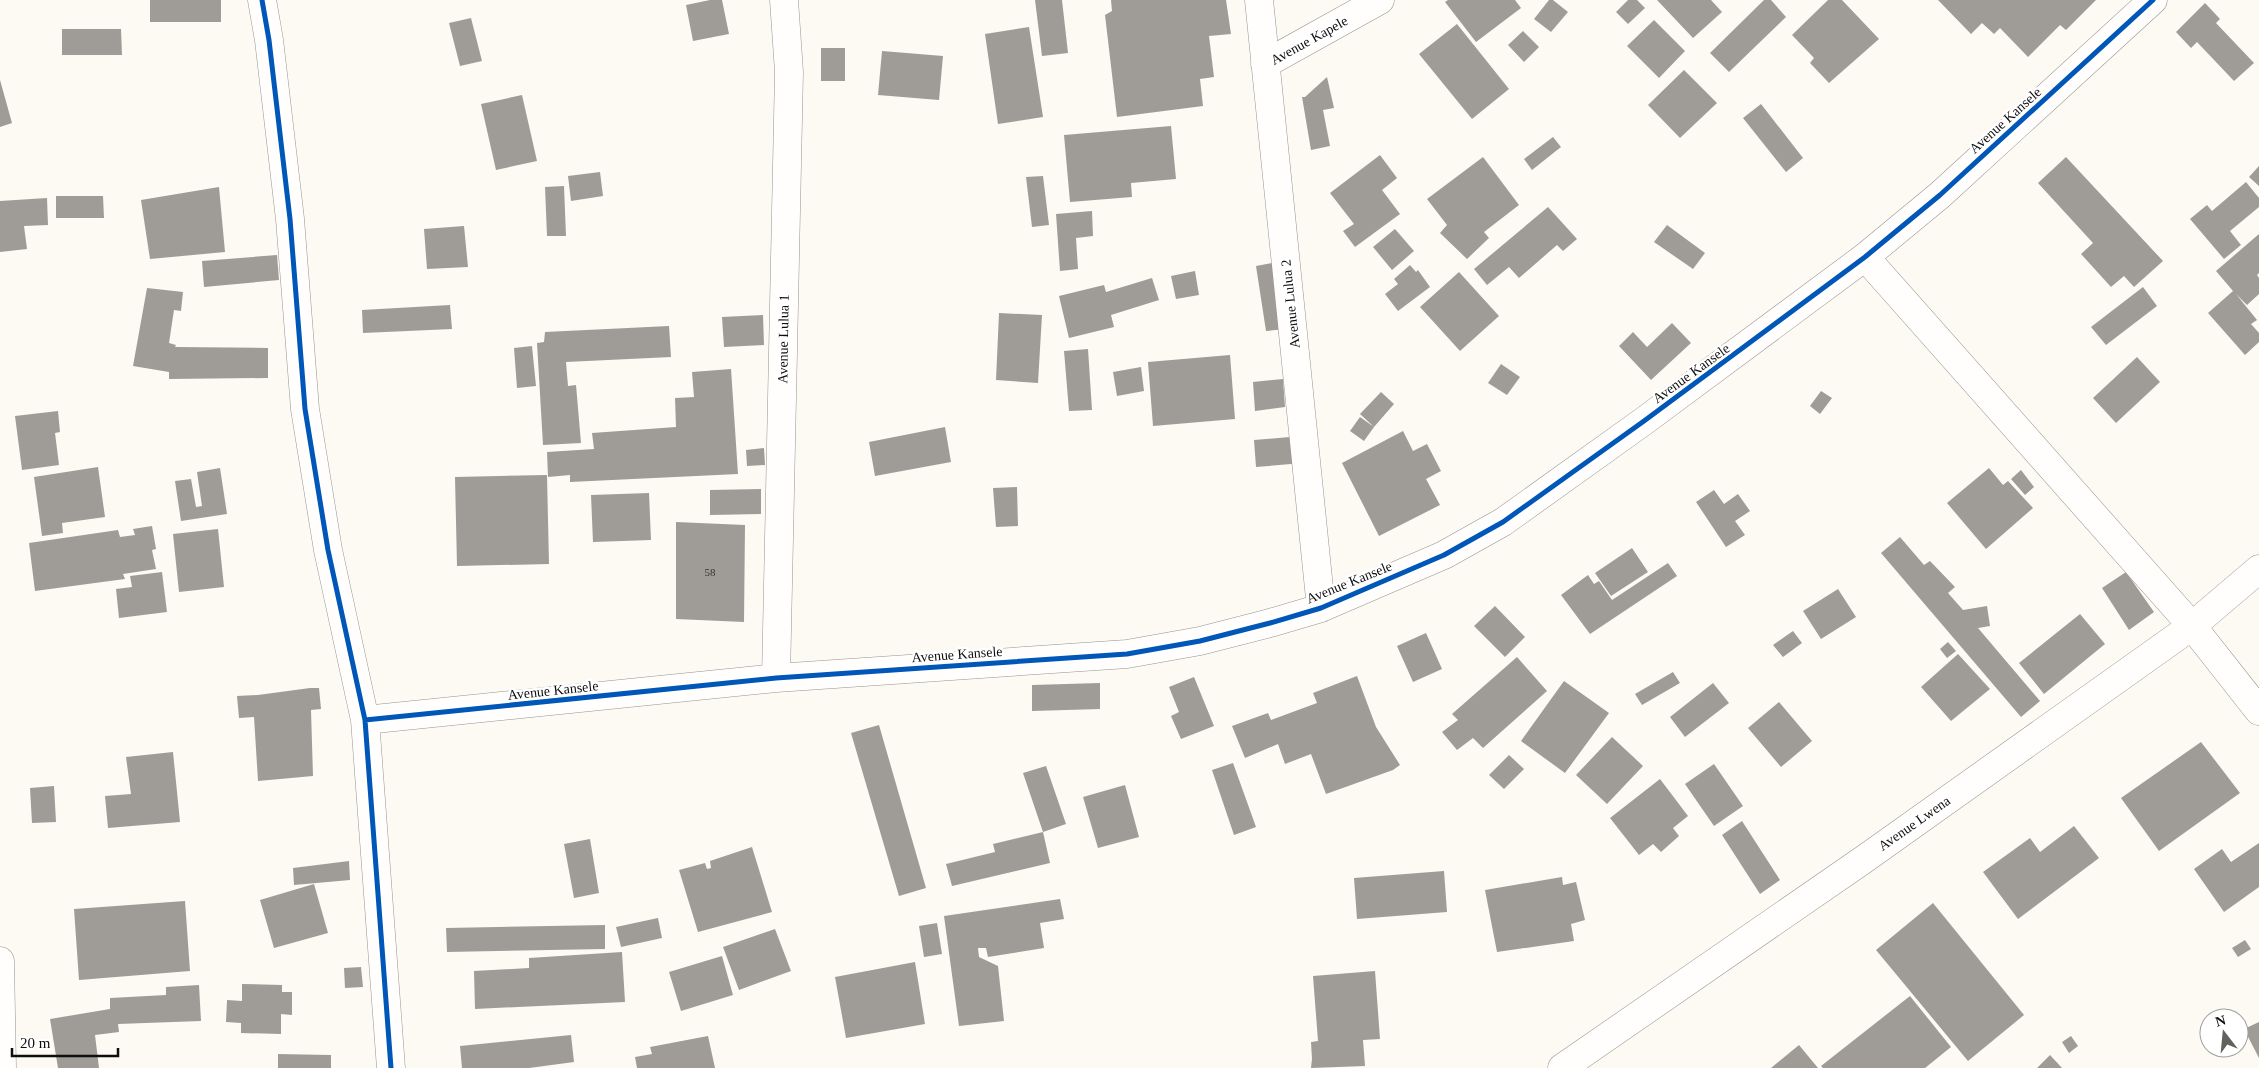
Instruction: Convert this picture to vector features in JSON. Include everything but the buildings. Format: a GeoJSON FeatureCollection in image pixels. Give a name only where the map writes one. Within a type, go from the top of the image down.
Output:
{"type":"FeatureCollection","features":[{"type":"Feature","properties":{"kind":"street"},"geometry":{"type":"LineString","coordinates":[[262,0],[269,40],[290,219],[305,410],[309,438],[328,550],[365,720],[391,1068]]}},
{"type":"Feature","properties":{"kind":"street","name":"Avenue Lulua 1"},"geometry":{"type":"LineString","coordinates":[[776,678],[789,82],[784,0]]}},
{"type":"Feature","properties":{"kind":"street","name":"Avenue Lulua 2"},"geometry":{"type":"LineString","coordinates":[[1259,0],[1322,608]]}},
{"type":"Feature","properties":{"kind":"street","name":"Avenue Kapele"},"geometry":{"type":"LineString","coordinates":[[1265,64],[1380,0]]}},
{"type":"Feature","properties":{"kind":"street","name":"Avenue Kansele"},"geometry":{"type":"LineString","coordinates":[[365,720],[776,678],[1127,654],[1200,641],[1322,608],[1444,555],[1502,522],[1651,416],[1865,257],[1940,195],[2153,0]]}},
{"type":"Feature","properties":{"kind":"street"},"geometry":{"type":"LineString","coordinates":[[1865,257],[2192,626],[2259,711]]}},
{"type":"Feature","properties":{"kind":"street","name":"Avenue Lwena"},"geometry":{"type":"LineString","coordinates":[[1562,1068],[1863,860],[2192,626],[2259,569]]}},
{"type":"Feature","properties":{"kind":"street"},"geometry":{"type":"LineString","coordinates":[[0,961],[2,1059]]}},
{"type":"Feature","properties":{"kind":"cycle path"},"geometry":{"type":"LineString","coordinates":[[262,0],[269,40],[290,219],[305,409],[328,550],[365,720],[391,1068]]}},
{"type":"Feature","properties":{"kind":"cycle path"},"geometry":{"type":"LineString","coordinates":[[365,720],[776,678],[1127,654],[1200,641],[1321,608],[1444,555],[1503,522],[1644,421],[1865,257],[1940,195],[2153,0]]}}]}
